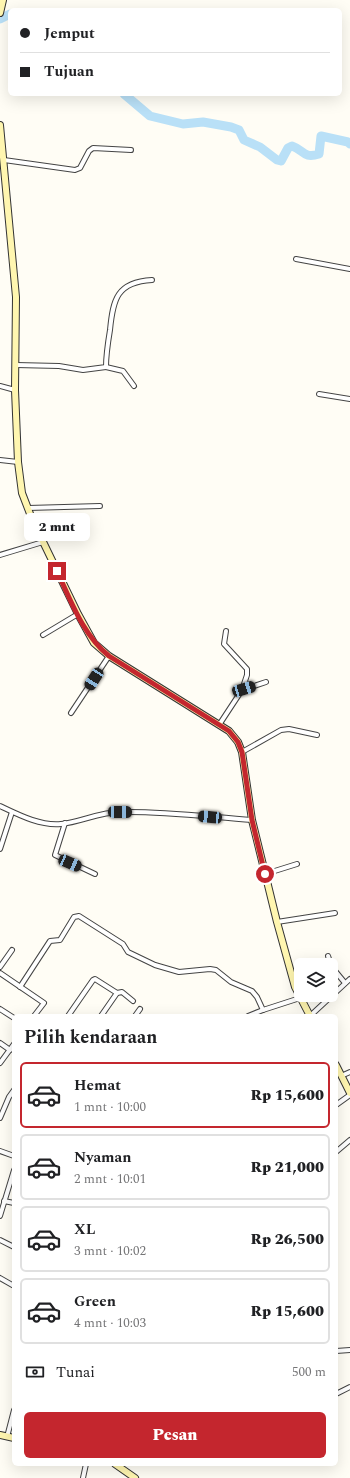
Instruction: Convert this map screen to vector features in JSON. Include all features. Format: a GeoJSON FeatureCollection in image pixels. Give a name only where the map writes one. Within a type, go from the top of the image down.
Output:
{"type":"FeatureCollection","features":[{"type":"Feature","properties":{"kind":"street"},"geometry":{"type":"LineString","coordinates":[[0,12],[3,0]]}},
{"type":"Feature","properties":{"kind":"street"},"geometry":{"type":"LineString","coordinates":[[0,125],[16,296],[15,390],[18,462],[22,493],[43,542],[78,614],[94,643],[109,656],[234,736],[242,752],[252,820],[294,983]]}},
{"type":"Feature","properties":{"kind":"street"},"geometry":{"type":"LineString","coordinates":[[4,160],[75,170],[80,168],[89,151],[93,148],[131,150]]}},
{"type":"Feature","properties":{"kind":"street"},"geometry":{"type":"LineString","coordinates":[[296,259],[350,269]]}},
{"type":"Feature","properties":{"kind":"street"},"geometry":{"type":"LineString","coordinates":[[106,367],[112,308],[116,297],[132,282],[152,280]]}},
{"type":"Feature","properties":{"kind":"street"},"geometry":{"type":"LineString","coordinates":[[16,365],[58,366],[82,370],[106,367],[123,372],[134,386]]}},
{"type":"Feature","properties":{"kind":"street"},"geometry":{"type":"LineString","coordinates":[[0,386],[15,390]]}},
{"type":"Feature","properties":{"kind":"street"},"geometry":{"type":"LineString","coordinates":[[319,394],[350,399]]}},
{"type":"Feature","properties":{"kind":"street"},"geometry":{"type":"LineString","coordinates":[[0,460],[18,462]]}},
{"type":"Feature","properties":{"kind":"street"},"geometry":{"type":"LineString","coordinates":[[28,508],[100,506]]}},
{"type":"Feature","properties":{"kind":"street"},"geometry":{"type":"LineString","coordinates":[[0,554],[43,542]]}},
{"type":"Feature","properties":{"kind":"street"},"geometry":{"type":"LineString","coordinates":[[43,635],[78,614]]}},
{"type":"Feature","properties":{"kind":"street"},"geometry":{"type":"LineString","coordinates":[[219,725],[242,690],[247,675],[247,669],[224,644],[226,631]]}},
{"type":"Feature","properties":{"kind":"street"},"geometry":{"type":"LineString","coordinates":[[71,713],[109,656]]}},
{"type":"Feature","properties":{"kind":"street"},"geometry":{"type":"LineString","coordinates":[[242,690],[266,682]]}},
{"type":"Feature","properties":{"kind":"street"},"geometry":{"type":"LineString","coordinates":[[242,752],[281,730],[289,729],[317,735]]}},
{"type":"Feature","properties":{"kind":"street"},"geometry":{"type":"LineString","coordinates":[[0,806],[12,812],[46,823],[65,823],[92,816],[120,812],[171,813],[252,820]]}},
{"type":"Feature","properties":{"kind":"street"},"geometry":{"type":"LineString","coordinates":[[0,848],[12,812]]}},
{"type":"Feature","properties":{"kind":"street"},"geometry":{"type":"LineString","coordinates":[[65,823],[55,855],[95,874]]}},
{"type":"Feature","properties":{"kind":"street"},"geometry":{"type":"LineString","coordinates":[[265,874],[297,864]]}},
{"type":"Feature","properties":{"kind":"street"},"geometry":{"type":"LineString","coordinates":[[277,922],[335,914]]}},
{"type":"Feature","properties":{"kind":"street"},"geometry":{"type":"LineString","coordinates":[[20,987],[50,941],[60,940],[74,917],[79,916],[123,944],[128,952],[154,965],[179,972],[210,969],[216,970],[231,982],[252,991],[257,997],[263,1010]]}},
{"type":"Feature","properties":{"kind":"street"},"geometry":{"type":"LineString","coordinates":[[0,967],[12,950]]}},
{"type":"Feature","properties":{"kind":"street"},"geometry":{"type":"LineString","coordinates":[[0,973],[44,1003],[36,1014]]}},
{"type":"Feature","properties":{"kind":"street"},"geometry":{"type":"LineString","coordinates":[[338,974],[345,983]]}},
{"type":"Feature","properties":{"kind":"street"},"geometry":{"type":"LineString","coordinates":[[312,1014],[350,979]]}},
{"type":"Feature","properties":{"kind":"street"},"geometry":{"type":"LineString","coordinates":[[69,1014],[94,980],[117,993],[122,992],[133,1001]]}},
{"type":"Feature","properties":{"kind":"street"},"geometry":{"type":"LineString","coordinates":[[102,1014],[117,993]]}},
{"type":"Feature","properties":{"kind":"street"},"geometry":{"type":"LineString","coordinates":[[253,1014],[294,1000]]}},
{"type":"Feature","properties":{"kind":"street"},"geometry":{"type":"LineString","coordinates":[[302,1002],[309,1014]]}},
{"type":"Feature","properties":{"kind":"street"},"geometry":{"type":"LineString","coordinates":[[0,1009],[12,1017]]}},
{"type":"Feature","properties":{"kind":"street"},"geometry":{"type":"LineString","coordinates":[[136,1014],[140,1009]]}},
{"type":"Feature","properties":{"kind":"street"},"geometry":{"type":"LineString","coordinates":[[0,1043],[10,1050]]}},
{"type":"Feature","properties":{"kind":"street"},"geometry":{"type":"LineString","coordinates":[[0,1063],[12,1047]]}},
{"type":"Feature","properties":{"kind":"street"},"geometry":{"type":"LineString","coordinates":[[338,1070],[350,1094],[338,1103]]}},
{"type":"Feature","properties":{"kind":"street"},"geometry":{"type":"LineString","coordinates":[[342,1076],[350,1072]]}},
{"type":"Feature","properties":{"kind":"street"},"geometry":{"type":"LineString","coordinates":[[0,1118],[1,1113],[12,1094]]}},
{"type":"Feature","properties":{"kind":"street"},"geometry":{"type":"LineString","coordinates":[[338,1150],[350,1140]]}},
{"type":"Feature","properties":{"kind":"street"},"geometry":{"type":"LineString","coordinates":[[0,1151],[12,1155]]}},
{"type":"Feature","properties":{"kind":"street"},"geometry":{"type":"LineString","coordinates":[[0,1216],[12,1176]]}},
{"type":"Feature","properties":{"kind":"street"},"geometry":{"type":"LineString","coordinates":[[4,1201],[12,1203]]}},
{"type":"Feature","properties":{"kind":"street"},"geometry":{"type":"LineString","coordinates":[[0,1240],[12,1246]]}},
{"type":"Feature","properties":{"kind":"street"},"geometry":{"type":"LineString","coordinates":[[0,1278],[12,1285]]}},
{"type":"Feature","properties":{"kind":"street"},"geometry":{"type":"LineString","coordinates":[[338,1351],[350,1350]]}},
{"type":"Feature","properties":{"kind":"street"},"geometry":{"type":"LineString","coordinates":[[338,1393],[350,1387]]}},
{"type":"Feature","properties":{"kind":"street"},"geometry":{"type":"LineString","coordinates":[[0,1435],[11,1438]]}},
{"type":"Feature","properties":{"kind":"street"},"geometry":{"type":"LineString","coordinates":[[83,1478],[86,1466]]}},
{"type":"Feature","properties":{"kind":"street"},"geometry":{"type":"LineString","coordinates":[[118,1466],[135,1478]]}},
{"type":"Feature","properties":{"kind":"waterway"},"geometry":{"type":"LineString","coordinates":[[0,19],[8,15]]}},
{"type":"Feature","properties":{"kind":"waterway"},"geometry":{"type":"LineString","coordinates":[[126,96],[150,116],[183,124],[203,122],[239,130],[244,140],[260,147],[277,160],[281,161],[288,148],[292,146],[307,155],[319,154],[321,136],[348,142],[350,144]]}},
{"type":"Feature","properties":{"kind":"route"},"geometry":{"type":"LineString","coordinates":[[57,571],[89,636],[99,648],[109,656],[229,731],[234,736],[242,752],[252,820],[265,874]]}}]}
